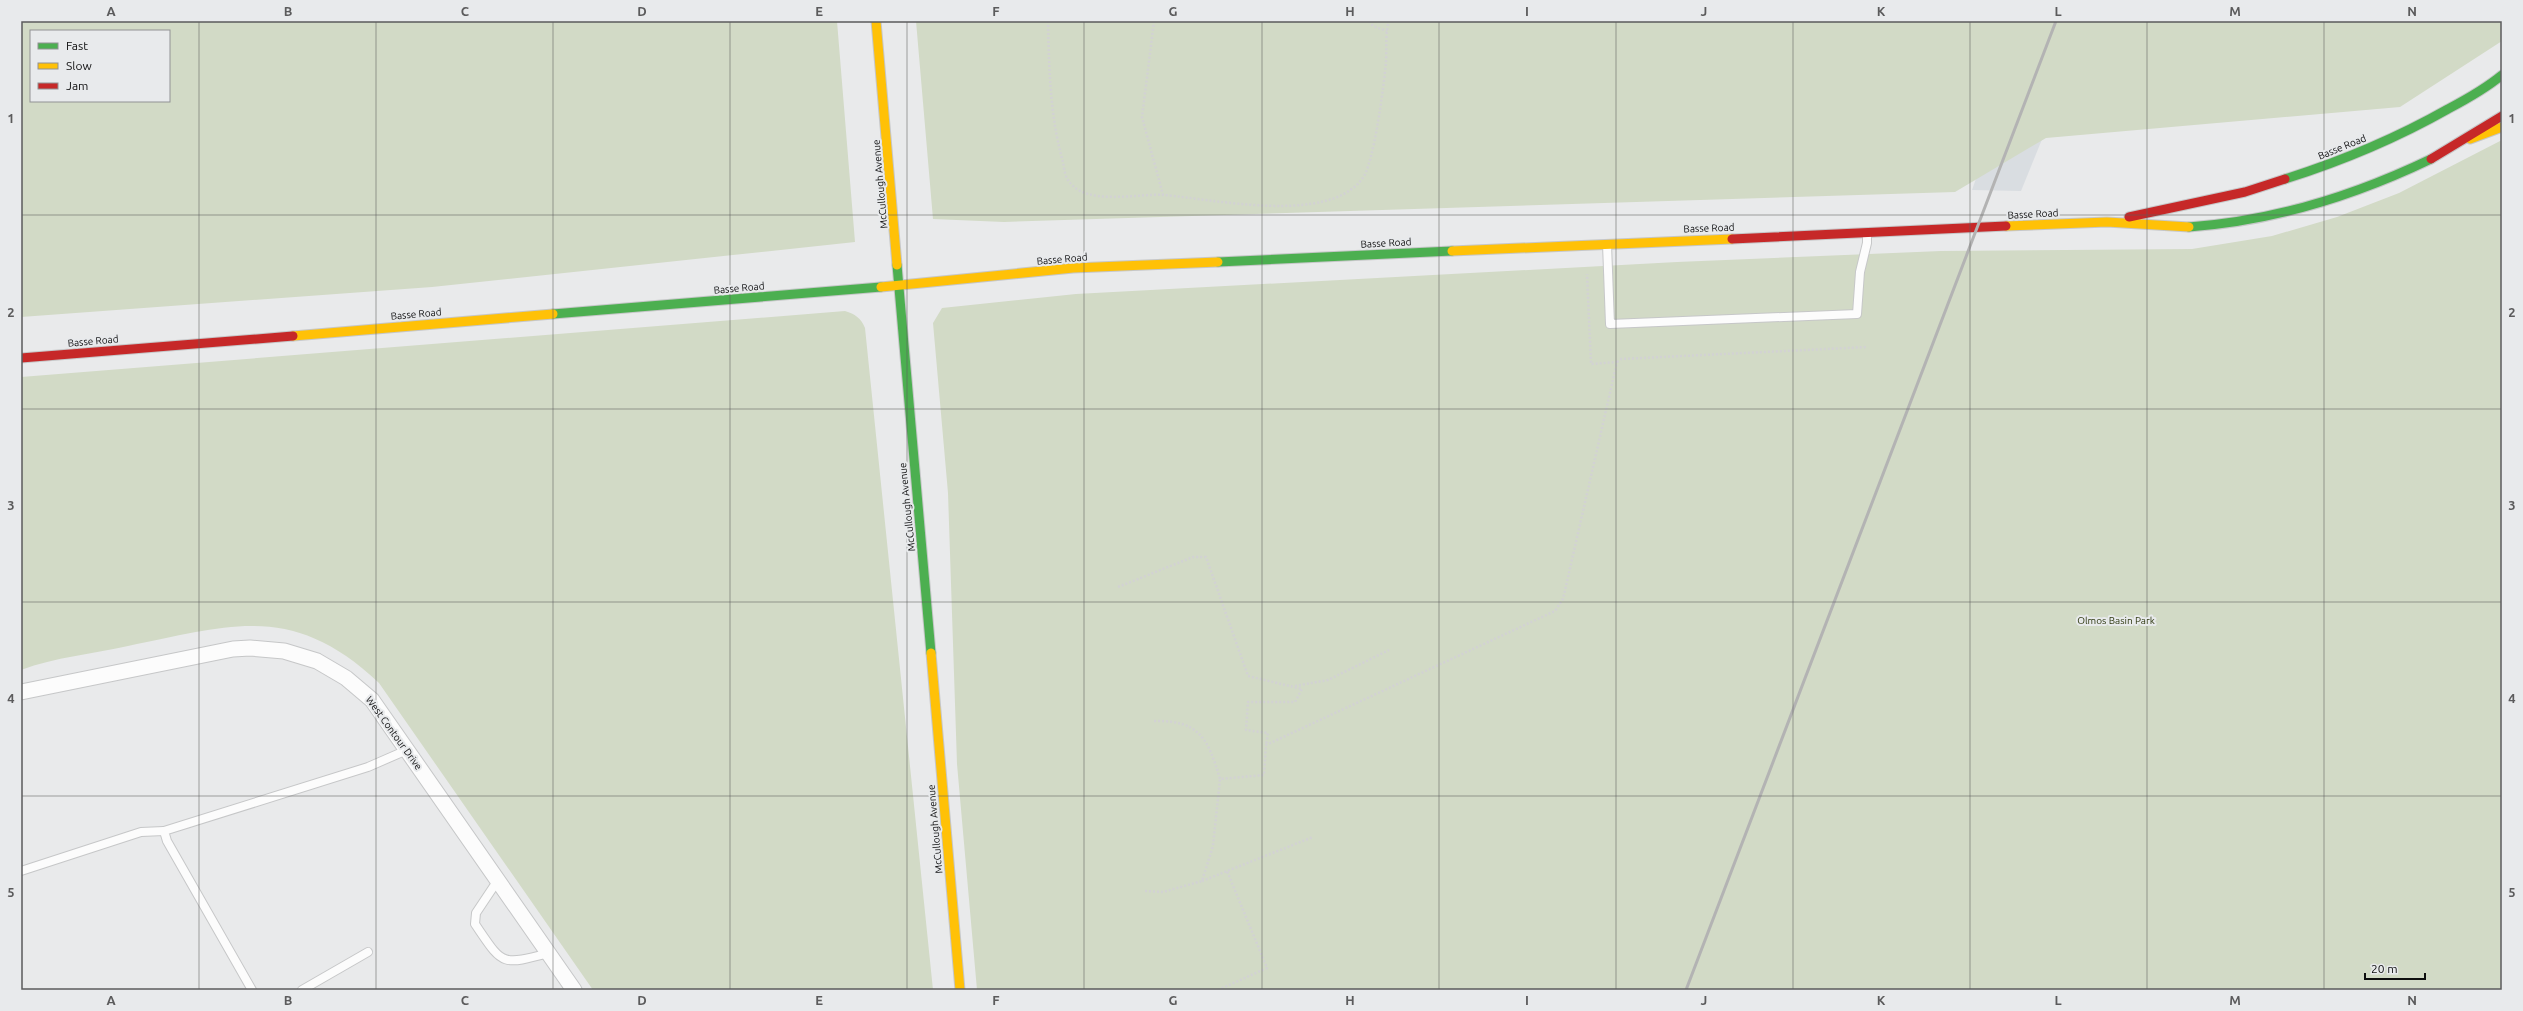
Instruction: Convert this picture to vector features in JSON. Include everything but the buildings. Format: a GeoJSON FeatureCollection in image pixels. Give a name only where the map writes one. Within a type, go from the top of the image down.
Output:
{"type":"FeatureCollection","features":[{"type":"Feature","properties":{"kind":"main road","name":"McCullough Avenue"},"geometry":{"type":"LineString","coordinates":[[876,21],[900,285],[910,431],[960,990]]}},
{"type":"Feature","properties":{"kind":"main road","name":"Basse Road"},"geometry":{"type":"LineString","coordinates":[[2106,222],[2245,192],[2344,160],[2406,132],[2490,86],[2502,75]]}},
{"type":"Feature","properties":{"kind":"main road","name":"Basse Road"},"geometry":{"type":"LineString","coordinates":[[21,358],[900,285],[1073,268],[1607,243],[2106,222],[2193,228],[2264,219],[2322,204],[2396,176],[2470,139],[2502,116]]}},
{"type":"Feature","properties":{"kind":"main road"},"geometry":{"type":"LineString","coordinates":[[2470,139],[2502,127]]}},
{"type":"Feature","properties":{"kind":"street","name":"West Contour Drive"},"geometry":{"type":"LineString","coordinates":[[21,692],[233,649],[284,651],[317,661],[346,678],[372,700],[574,990]]}},
{"type":"Feature","properties":{"kind":"lane"},"geometry":{"type":"LineString","coordinates":[[1607,243],[1610,324],[1857,314],[1860,272],[1867,243],[1866,232]]}},
{"type":"Feature","properties":{"kind":"lane"},"geometry":{"type":"LineString","coordinates":[[21,871],[141,832],[164,831],[368,767],[407,750]]}},
{"type":"Feature","properties":{"kind":"lane"},"geometry":{"type":"LineString","coordinates":[[164,831],[167,842],[252,990]]}},
{"type":"Feature","properties":{"kind":"lane"},"geometry":{"type":"LineString","coordinates":[[498,880],[476,913],[475,924],[496,956],[507,960],[520,960],[549,953]]}},
{"type":"Feature","properties":{"kind":"lane"},"geometry":{"type":"LineString","coordinates":[[302,990],[368,952]]}},
{"type":"Feature","properties":{"kind":"path"},"geometry":{"type":"LineString","coordinates":[[1048,21],[1052,103],[1057,143],[1068,181],[1085,194],[1116,197],[1163,195],[1235,205],[1274,206],[1289,206],[1339,198],[1363,179],[1375,139],[1386,62],[1387,31],[1389,21]]}},
{"type":"Feature","properties":{"kind":"path"},"geometry":{"type":"LineString","coordinates":[[1154,21],[1142,117],[1163,195]]}},
{"type":"Feature","properties":{"kind":"path"},"geometry":{"type":"LineString","coordinates":[[1370,21],[1373,26],[1387,31]]}},
{"type":"Feature","properties":{"kind":"path"},"geometry":{"type":"LineString","coordinates":[[1587,274],[1591,364],[1617,362],[1621,359],[1867,347]]}},
{"type":"Feature","properties":{"kind":"path"},"geometry":{"type":"LineString","coordinates":[[1266,745],[1555,611],[1563,599],[1617,362]]}},
{"type":"Feature","properties":{"kind":"path"},"geometry":{"type":"LineString","coordinates":[[1118,587],[1193,558],[1206,557],[1248,676],[1302,688],[1295,702],[1248,702],[1246,730],[1268,733],[1264,775],[1220,779]]}},
{"type":"Feature","properties":{"kind":"path"},"geometry":{"type":"LineString","coordinates":[[1293,687],[1328,680],[1389,650]]}},
{"type":"Feature","properties":{"kind":"path"},"geometry":{"type":"LineString","coordinates":[[1154,721],[1174,721],[1198,731],[1212,753],[1220,779],[1213,846],[1202,881]]}},
{"type":"Feature","properties":{"kind":"path"},"geometry":{"type":"LineString","coordinates":[[1145,891],[1163,892],[1202,881],[1313,837]]}},
{"type":"Feature","properties":{"kind":"path"},"geometry":{"type":"LineString","coordinates":[[1218,990],[1268,968],[1227,871]]}},
{"type":"Feature","properties":{"kind":"shaded area"},"geometry":{"type":"Polygon","coordinates":[[[2032,21],[2090,21],[2021,191],[1972,190],[2032,21]]]}},
{"type":"Feature","properties":{"kind":"green space"},"geometry":{"type":"Polygon","coordinates":[[[21,21],[837,21],[855,242],[432,287],[21,317],[21,21]]]}},
{"type":"Feature","properties":{"kind":"green space"},"geometry":{"type":"Polygon","coordinates":[[[916,21],[2502,21],[2502,41],[2400,107],[2046,138],[1955,192],[1004,222],[933,219],[916,21]]]}},
{"type":"Feature","properties":{"kind":"green space","name":"Olmos Basin Park"},"geometry":{"type":"Polygon","coordinates":[[[2502,140],[2502,990],[977,990],[957,764],[948,493],[933,323],[942,308],[1076,294],[1677,262],[1941,251],[2192,249],[2272,236],[2337,217],[2399,193],[2502,140]]]}},
{"type":"Feature","properties":{"kind":"green space"},"geometry":{"type":"Polygon","coordinates":[[[845,311],[857,317],[865,328],[933,990],[593,990],[379,683],[348,657],[318,640],[289,630],[260,626],[230,627],[61,659],[21,670],[21,377],[845,311]]]}},
{"type":"Feature","properties":{"kind":"railway"},"geometry":{"type":"LineString","coordinates":[[1686,990],[2056,21]]}},
{"type":"Feature","properties":{"kind":"traffic: fast"},"geometry":{"type":"LineString","coordinates":[[2285,179],[2327,165],[2388,140],[2469,98],[2502,75]]}},
{"type":"Feature","properties":{"kind":"traffic: fast"},"geometry":{"type":"LineString","coordinates":[[2189,227],[2252,219],[2313,205],[2373,184],[2431,159]]}},
{"type":"Feature","properties":{"kind":"traffic: fast"},"geometry":{"type":"LineString","coordinates":[[1218,262],[1452,251]]}},
{"type":"Feature","properties":{"kind":"traffic: fast"},"geometry":{"type":"LineString","coordinates":[[897,265],[931,653]]}},
{"type":"Feature","properties":{"kind":"traffic: fast"},"geometry":{"type":"LineString","coordinates":[[553,314],[881,287]]}},
{"type":"Feature","properties":{"kind":"traffic: slow"},"geometry":{"type":"LineString","coordinates":[[876,21],[897,265]]}},
{"type":"Feature","properties":{"kind":"traffic: slow"},"geometry":{"type":"LineString","coordinates":[[2470,139],[2502,127]]}},
{"type":"Feature","properties":{"kind":"traffic: slow"},"geometry":{"type":"LineString","coordinates":[[2006,226],[2107,222],[2189,227]]}},
{"type":"Feature","properties":{"kind":"traffic: slow"},"geometry":{"type":"LineString","coordinates":[[1452,251],[1732,239]]}},
{"type":"Feature","properties":{"kind":"traffic: slow"},"geometry":{"type":"LineString","coordinates":[[881,287],[1073,268],[1218,262]]}},
{"type":"Feature","properties":{"kind":"traffic: slow"},"geometry":{"type":"LineString","coordinates":[[293,336],[553,314]]}},
{"type":"Feature","properties":{"kind":"traffic: slow"},"geometry":{"type":"LineString","coordinates":[[931,653],[960,990]]}},
{"type":"Feature","properties":{"kind":"traffic: jam"},"geometry":{"type":"LineString","coordinates":[[2431,159],[2502,116]]}},
{"type":"Feature","properties":{"kind":"traffic: jam"},"geometry":{"type":"LineString","coordinates":[[2129,217],[2245,192],[2285,179]]}},
{"type":"Feature","properties":{"kind":"traffic: jam"},"geometry":{"type":"LineString","coordinates":[[1732,239],[2006,226]]}},
{"type":"Feature","properties":{"kind":"traffic: jam"},"geometry":{"type":"LineString","coordinates":[[21,358],[293,336]]}}]}
